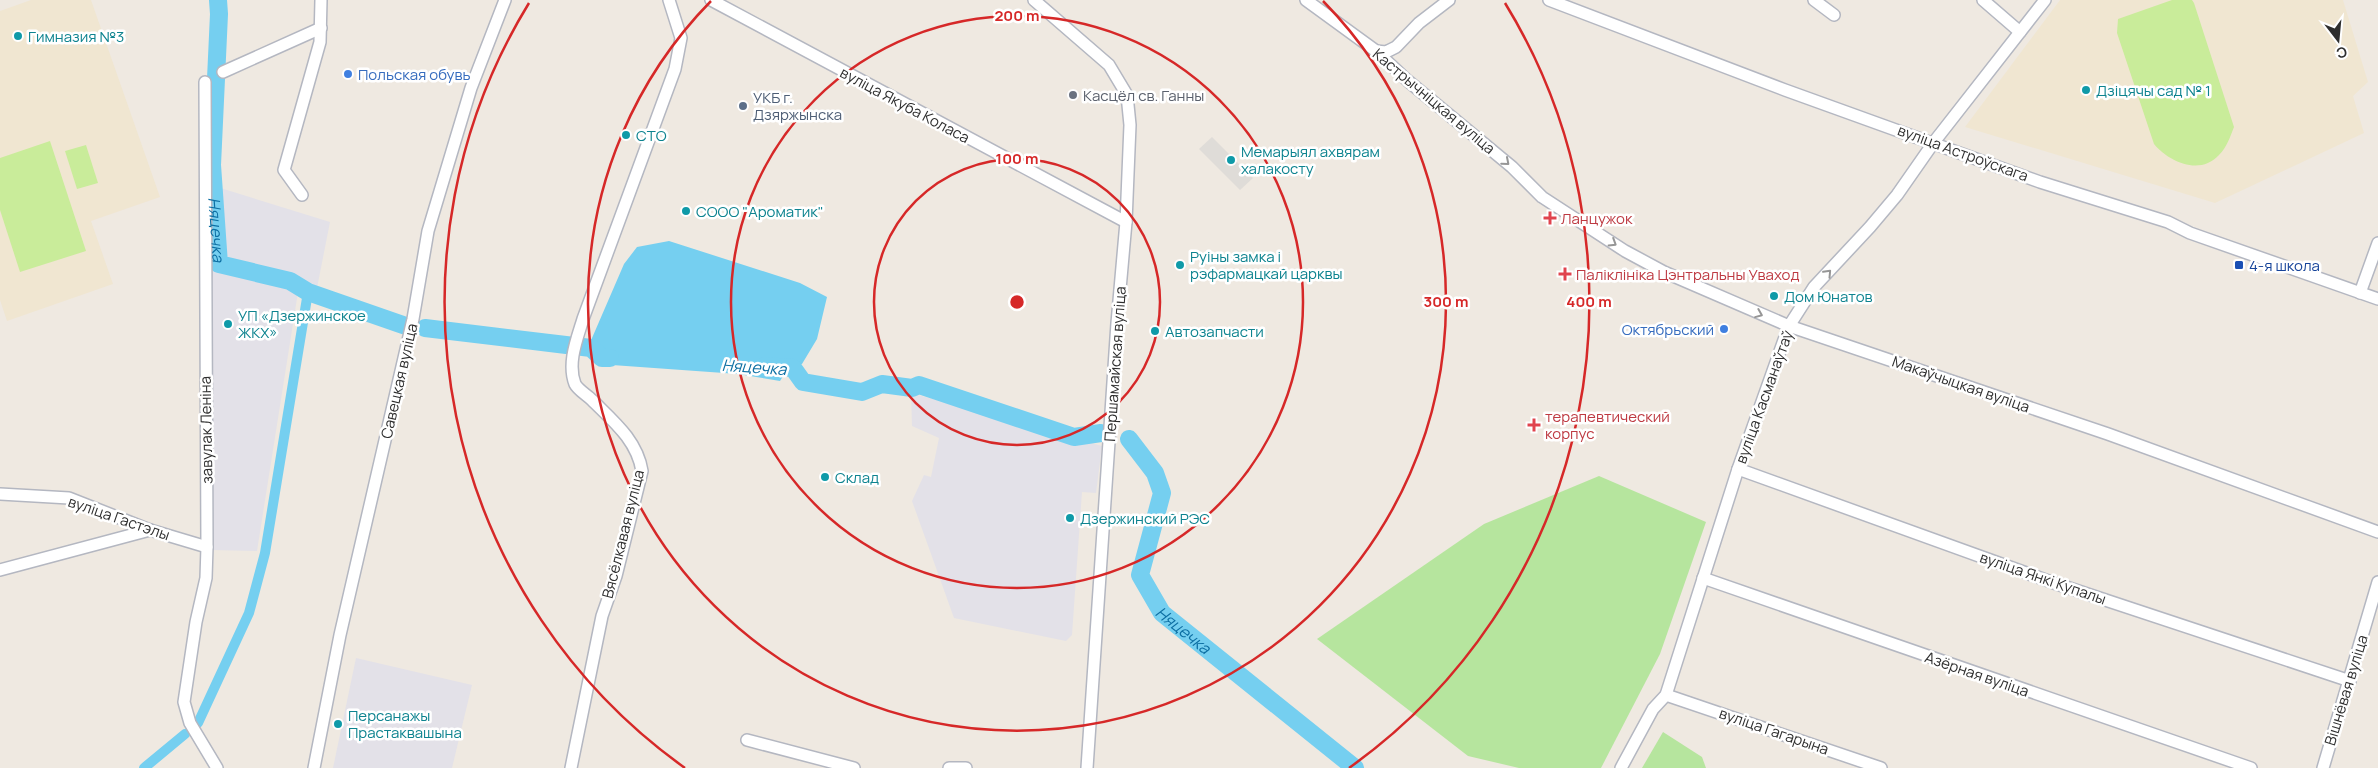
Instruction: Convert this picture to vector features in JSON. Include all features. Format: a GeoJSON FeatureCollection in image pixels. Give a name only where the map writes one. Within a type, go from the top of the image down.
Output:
{"type":"FeatureCollection","features":[{"type":"Feature","properties":{"kind":"street"},"geometry":{"type":"LineString","coordinates":[[302,195],[284,170],[320,42],[321,0]]}},
{"type":"Feature","properties":{"kind":"street","name":"Савецкая вуліца"},"geometry":{"type":"LineString","coordinates":[[314,768],[340,635],[413,319],[428,231],[471,88],[506,0]]}},
{"type":"Feature","properties":{"kind":"street","name":"Вясёлкавая вуліца"},"geometry":{"type":"LineString","coordinates":[[571,768],[602,616],[616,576],[642,471],[633,442],[576,386],[573,371],[574,351],[583,319],[675,69],[681,38],[670,0]]}},
{"type":"Feature","properties":{"kind":"street","name":"вуліца Якуба Коласа"},"geometry":{"type":"LineString","coordinates":[[712,0],[1126,222]]}},
{"type":"Feature","properties":{"kind":"street","name":"Першамайская вуліца"},"geometry":{"type":"LineString","coordinates":[[1034,0],[1109,65],[1127,95],[1130,125],[1126,222],[1117,322],[1087,768]]}},
{"type":"Feature","properties":{"kind":"street","name":"Кастрычніцкая вуліца"},"geometry":{"type":"LineString","coordinates":[[1306,0],[1376,51],[1408,81],[1488,146],[1556,208]]}},
{"type":"Feature","properties":{"kind":"street"},"geometry":{"type":"LineString","coordinates":[[1376,51],[1386,52],[1396,47],[1419,23],[1449,0]]}},
{"type":"Feature","properties":{"kind":"street","name":"вуліца Астроўскага"},"geometry":{"type":"LineString","coordinates":[[1550,0],[1691,55],[2040,182],[2168,222],[2190,233],[2378,299]]}},
{"type":"Feature","properties":{"kind":"street"},"geometry":{"type":"LineString","coordinates":[[1814,0],[1834,15]]}},
{"type":"Feature","properties":{"kind":"street"},"geometry":{"type":"LineString","coordinates":[[1983,0],[2020,32]]}},
{"type":"Feature","properties":{"kind":"street","name":"вуліца Касманаўтаў"},"geometry":{"type":"LineString","coordinates":[[1666,695],[1738,469],[1789,326],[1814,287],[1881,214],[1934,142],[2045,0]]}},
{"type":"Feature","properties":{"kind":"street"},"geometry":{"type":"LineString","coordinates":[[223,72],[321,28]]}},
{"type":"Feature","properties":{"kind":"street","name":"завулак Леніна"},"geometry":{"type":"LineString","coordinates":[[205,82],[206,578],[196,622],[184,702],[190,723],[217,768]]}},
{"type":"Feature","properties":{"kind":"street","name":"Макаўчыцкая вуліца"},"geometry":{"type":"LineString","coordinates":[[1556,208],[1664,272],[1789,326],[2108,434],[2378,532]]}},
{"type":"Feature","properties":{"kind":"street"},"geometry":{"type":"LineString","coordinates":[[2360,293],[2378,243]]}},
{"type":"Feature","properties":{"kind":"street","name":"вуліца Янкі Купалы"},"geometry":{"type":"LineString","coordinates":[[1738,469],[2054,583],[2350,681]]}},
{"type":"Feature","properties":{"kind":"street","name":"вуліца Гастэлы"},"geometry":{"type":"LineString","coordinates":[[0,494],[69,498],[150,530],[207,547]]}},
{"type":"Feature","properties":{"kind":"street"},"geometry":{"type":"LineString","coordinates":[[0,570],[150,530]]}},
{"type":"Feature","properties":{"kind":"street","name":"Азёрная вуліца"},"geometry":{"type":"LineString","coordinates":[[1703,578],[2252,768]]}},
{"type":"Feature","properties":{"kind":"street","name":"Вішнёвая вуліца"},"geometry":{"type":"LineString","coordinates":[[2323,768],[2378,582]]}},
{"type":"Feature","properties":{"kind":"street"},"geometry":{"type":"LineString","coordinates":[[1621,768],[1653,709],[1666,695]]}},
{"type":"Feature","properties":{"kind":"street","name":"вуліца Гагарына"},"geometry":{"type":"LineString","coordinates":[[1666,695],[1881,768]]}},
{"type":"Feature","properties":{"kind":"street"},"geometry":{"type":"LineString","coordinates":[[747,740],[854,768]]}},
{"type":"Feature","properties":{"kind":"street"},"geometry":{"type":"LineString","coordinates":[[950,768],[966,768]]}},
{"type":"Feature","properties":{"kind":"shaded area"},"geometry":{"type":"Polygon","coordinates":[[[31,0],[91,0],[160,197],[91,221],[113,284],[7,321],[0,300],[0,11],[31,0]]]}},
{"type":"Feature","properties":{"kind":"shaded area"},"geometry":{"type":"Polygon","coordinates":[[[2060,0],[2343,0],[2368,82],[2353,96],[2364,133],[2215,203],[1965,127],[2060,0]]]}},
{"type":"Feature","properties":{"kind":"shaded area"},"geometry":{"type":"Polygon","coordinates":[[[1212,137],[1253,178],[1240,190],[1199,149],[1212,137]]]}},
{"type":"Feature","properties":{"kind":"shaded area"},"geometry":{"type":"Polygon","coordinates":[[[214,186],[330,222],[317,288],[298,292],[257,551],[211,550],[209,290],[214,186]]]}},
{"type":"Feature","properties":{"kind":"shaded area"},"geometry":{"type":"Polygon","coordinates":[[[911,393],[1102,446],[1096,493],[1082,492],[1072,635],[1066,641],[954,618],[912,501],[924,475],[931,477],[939,438],[912,426],[911,393]]]}},
{"type":"Feature","properties":{"kind":"shaded area"},"geometry":{"type":"Polygon","coordinates":[[[356,658],[472,685],[452,768],[333,768],[356,658]]]}},
{"type":"Feature","properties":{"kind":"green space"},"geometry":{"type":"Polygon","coordinates":[[[2172,0],[2192,0],[2194,3],[2234,127],[2222,152],[2203,165],[2185,164],[2176,161],[2160,151],[2154,144],[2117,33],[2118,19],[2172,0]]]}},
{"type":"Feature","properties":{"kind":"green space"},"geometry":{"type":"Polygon","coordinates":[[[50,141],[86,251],[20,272],[0,210],[0,158],[50,141]]]}},
{"type":"Feature","properties":{"kind":"green space"},"geometry":{"type":"Polygon","coordinates":[[[86,145],[98,183],[77,189],[65,151],[86,145]]]}},
{"type":"Feature","properties":{"kind":"green space"},"geometry":{"type":"Polygon","coordinates":[[[1599,476],[1706,522],[1660,654],[1601,768],[1519,768],[1468,756],[1317,639],[1484,524],[1599,476]]]}},
{"type":"Feature","properties":{"kind":"green space"},"geometry":{"type":"Polygon","coordinates":[[[1663,732],[1702,757],[1706,768],[1642,768],[1663,732]]]}},
{"type":"Feature","properties":{"kind":"water"},"geometry":{"type":"Polygon","coordinates":[[[669,241],[800,283],[827,297],[817,339],[802,364],[788,368],[780,381],[738,374],[598,364],[589,345],[624,264],[637,247],[669,241]]]}},
{"type":"Feature","properties":{"kind":"waterway","name":"Няцечка"},"geometry":{"type":"LineString","coordinates":[[218,0],[219,14],[212,165],[219,264],[290,281],[308,292],[403,325]]}},
{"type":"Feature","properties":{"kind":"waterway"},"geometry":{"type":"LineString","coordinates":[[198,723],[249,613],[265,553],[308,292]]}},
{"type":"Feature","properties":{"kind":"waterway","name":"Няцечка"},"geometry":{"type":"LineString","coordinates":[[425,328],[591,348],[602,358],[610,358]]}},
{"type":"Feature","properties":{"kind":"waterway","name":"Няцечка"},"geometry":{"type":"LineString","coordinates":[[765,366],[793,368],[803,382],[862,392],[882,384],[912,388],[919,385],[1074,437],[1101,433]]}},
{"type":"Feature","properties":{"kind":"waterway","name":"Няцечка"},"geometry":{"type":"LineString","coordinates":[[1129,439],[1155,473],[1162,493],[1140,575],[1162,613],[1355,768]]}},
{"type":"Feature","properties":{"kind":"waterway"},"geometry":{"type":"LineString","coordinates":[[144,768],[185,734]]}},
{"type":"Feature","properties":{"kind":"place","name":"Гимназия №3"},"geometry":{"type":"Point","coordinates":[18,36]}},
{"type":"Feature","properties":{"kind":"place","name":"Польская обувь"},"geometry":{"type":"Point","coordinates":[348,74]}},
{"type":"Feature","properties":{"kind":"place","name":"Дзіцячы сад № 1"},"geometry":{"type":"Point","coordinates":[2086,90]}},
{"type":"Feature","properties":{"kind":"place","name":"Касцёл св. Ганны"},"geometry":{"type":"Point","coordinates":[1073,95]}},
{"type":"Feature","properties":{"kind":"place","name":"УКБ г. Дзяржынска"},"geometry":{"type":"Point","coordinates":[743,106]}},
{"type":"Feature","properties":{"kind":"place","name":"СТО"},"geometry":{"type":"Point","coordinates":[626,135]}},
{"type":"Feature","properties":{"kind":"place","name":"Мемарыял ахвярам халакосту"},"geometry":{"type":"Point","coordinates":[1231,160]}},
{"type":"Feature","properties":{"kind":"place","name":"СООО \"Ароматик\""},"geometry":{"type":"Point","coordinates":[686,211]}},
{"type":"Feature","properties":{"kind":"place","name":"Ланцужок"},"geometry":{"type":"Point","coordinates":[1550,218]}},
{"type":"Feature","properties":{"kind":"place","name":"Руіны замка і рэфармацкай царквы"},"geometry":{"type":"Point","coordinates":[1180,265]}},
{"type":"Feature","properties":{"kind":"place","name":"4-я школа"},"geometry":{"type":"Point","coordinates":[2239,265]}},
{"type":"Feature","properties":{"kind":"place","name":"Паліклініка Цэнтральны Уваход"},"geometry":{"type":"Point","coordinates":[1565,274]}},
{"type":"Feature","properties":{"kind":"place","name":"Дом Юнатов"},"geometry":{"type":"Point","coordinates":[1774,296]}},
{"type":"Feature","properties":{"kind":"place","name":"УП «Дзержинское ЖКХ»"},"geometry":{"type":"Point","coordinates":[228,324]}},
{"type":"Feature","properties":{"kind":"place","name":"Октябрьский"},"geometry":{"type":"Point","coordinates":[1724,329]}},
{"type":"Feature","properties":{"kind":"place","name":"Автозапчасти"},"geometry":{"type":"Point","coordinates":[1155,331]}},
{"type":"Feature","properties":{"kind":"place","name":"терапевтический корпус"},"geometry":{"type":"Point","coordinates":[1534,425]}},
{"type":"Feature","properties":{"kind":"place","name":"Склад"},"geometry":{"type":"Point","coordinates":[825,477]}},
{"type":"Feature","properties":{"kind":"place","name":"Дзержинский РЭС"},"geometry":{"type":"Point","coordinates":[1070,518]}},
{"type":"Feature","properties":{"kind":"place","name":"Персанажы Прастаквашына"},"geometry":{"type":"Point","coordinates":[338,724]}}]}
